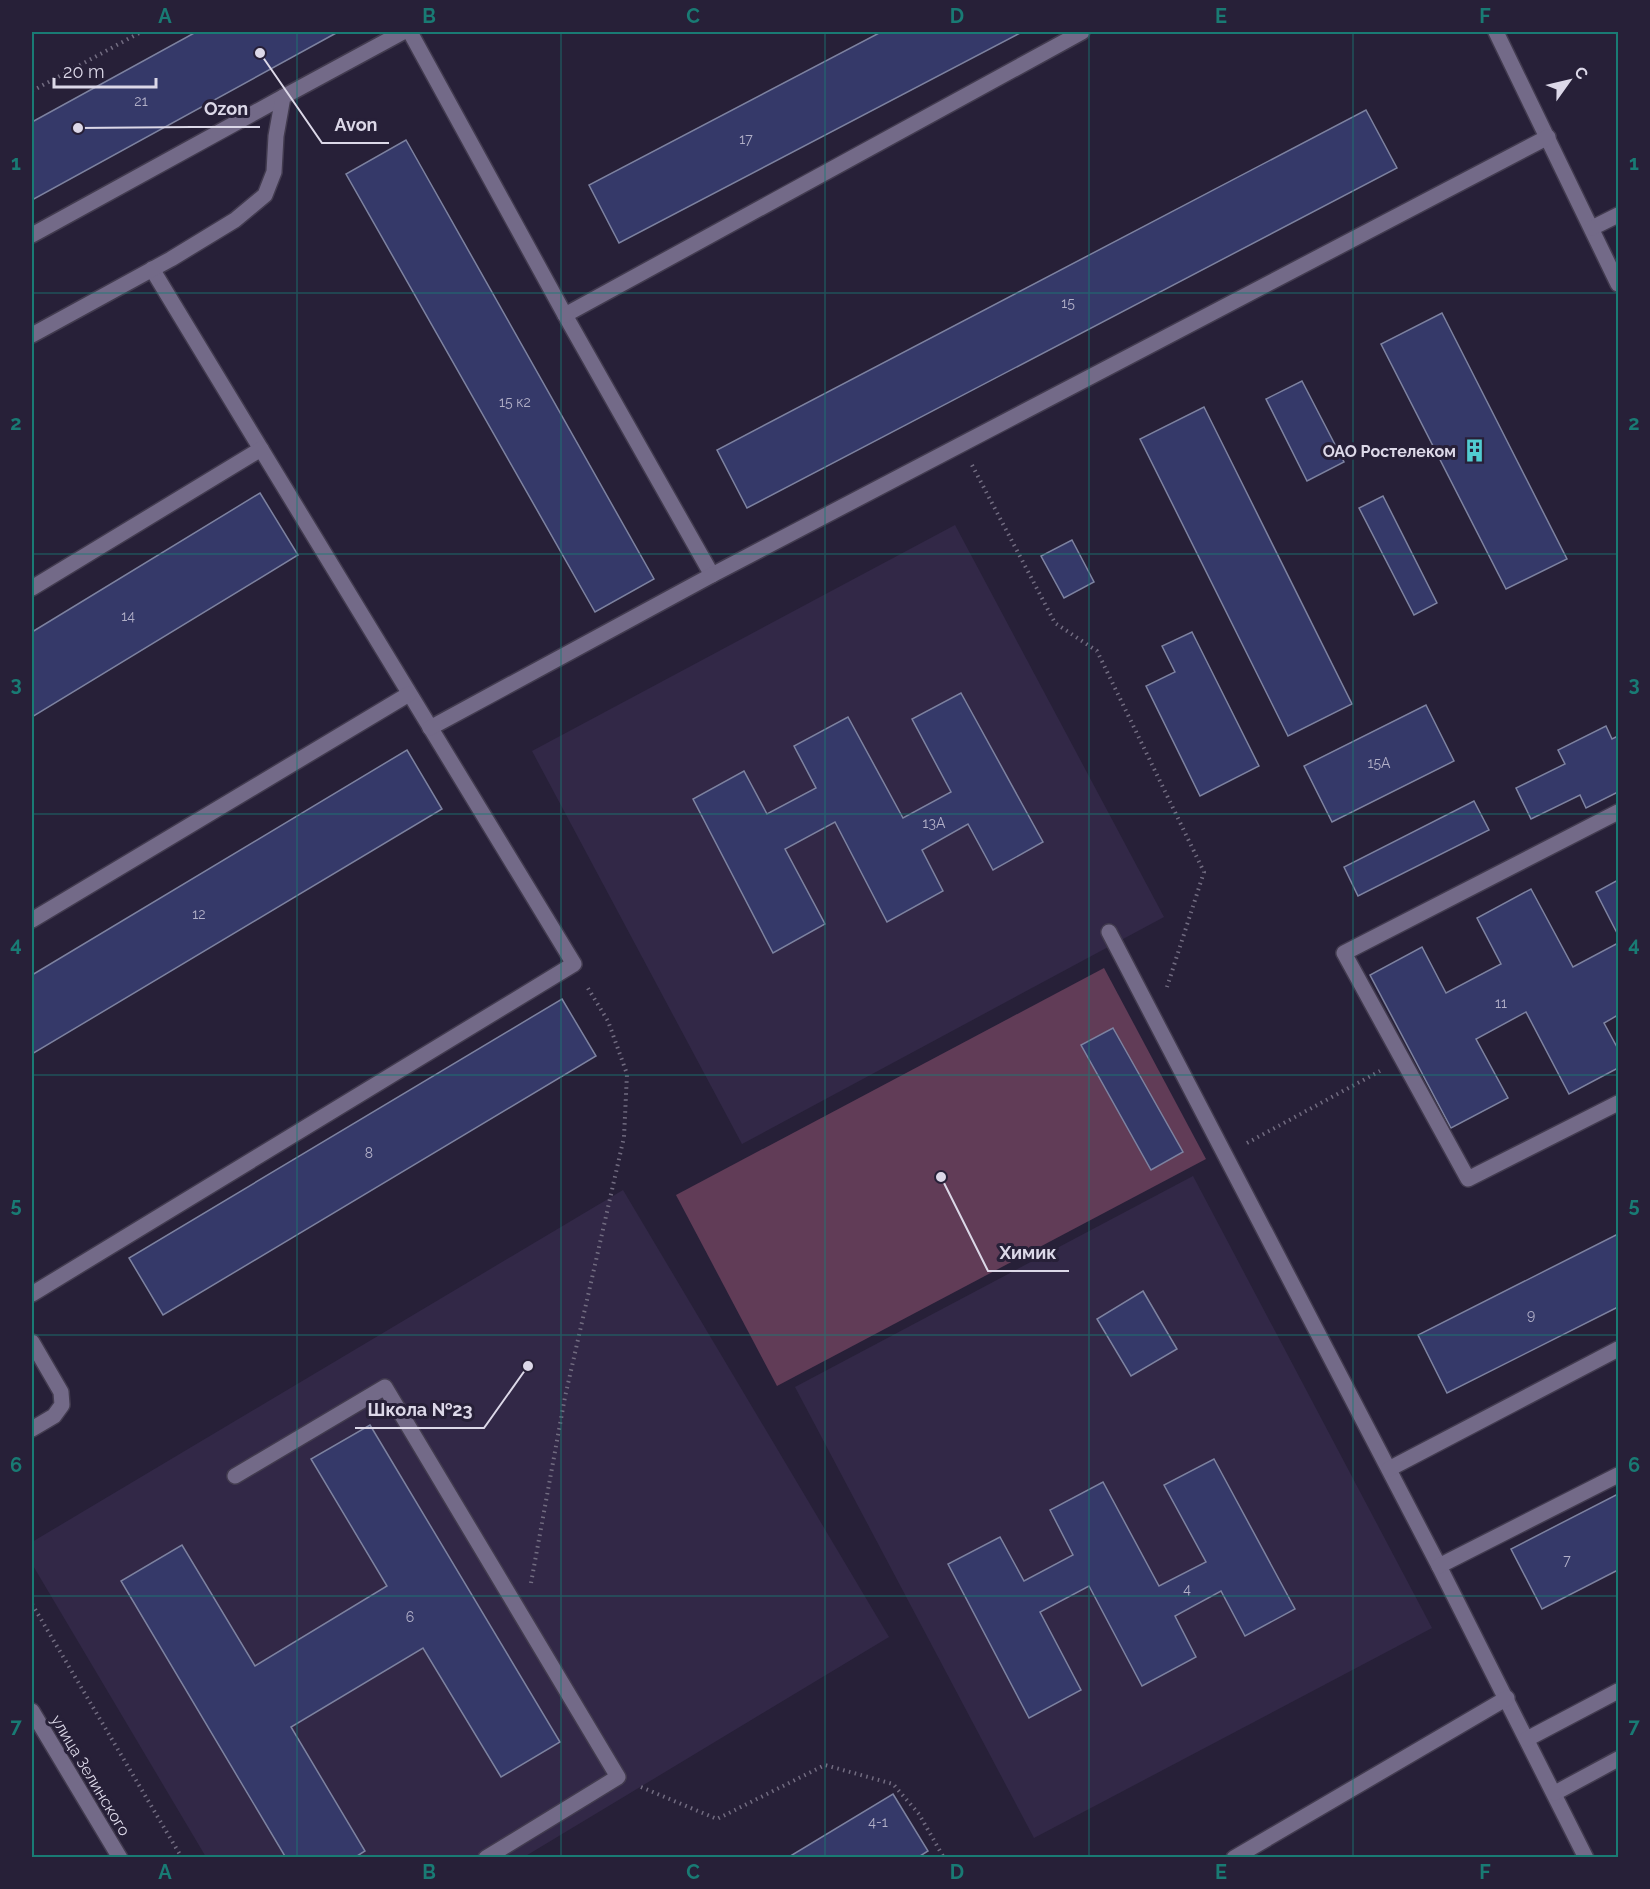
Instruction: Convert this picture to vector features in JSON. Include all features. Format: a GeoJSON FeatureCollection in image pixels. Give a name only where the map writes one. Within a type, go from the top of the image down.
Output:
{"type":"FeatureCollection","features":[{"type":"Feature","properties":{"kind":"street"},"geometry":{"type":"LineString","coordinates":[[32,235],[403,32]]}},
{"type":"Feature","properties":{"kind":"street"},"geometry":{"type":"LineString","coordinates":[[410,32],[565,315],[712,575]]}},
{"type":"Feature","properties":{"kind":"street"},"geometry":{"type":"LineString","coordinates":[[565,315],[1082,32]]}},
{"type":"Feature","properties":{"kind":"street"},"geometry":{"type":"LineString","coordinates":[[1496,32],[1618,284]]}},
{"type":"Feature","properties":{"kind":"street"},"geometry":{"type":"LineString","coordinates":[[32,335],[235,220],[265,195],[274,172],[276,136],[283,97]]}},
{"type":"Feature","properties":{"kind":"street"},"geometry":{"type":"LineString","coordinates":[[430,728],[712,575],[1548,137]]}},
{"type":"Feature","properties":{"kind":"street"},"geometry":{"type":"LineString","coordinates":[[1592,228],[1618,216]]}},
{"type":"Feature","properties":{"kind":"street"},"geometry":{"type":"LineString","coordinates":[[32,1294],[573,964],[152,269]]}},
{"type":"Feature","properties":{"kind":"street"},"geometry":{"type":"LineString","coordinates":[[32,588],[261,449]]}},
{"type":"Feature","properties":{"kind":"street"},"geometry":{"type":"LineString","coordinates":[[32,920],[409,694]]}},
{"type":"Feature","properties":{"kind":"street"},"geometry":{"type":"LineString","coordinates":[[1618,813],[1344,953],[1468,1179],[1618,1103]]}},
{"type":"Feature","properties":{"kind":"street"},"geometry":{"type":"LineString","coordinates":[[1109,932],[1389,1469],[1586,1857]]}},
{"type":"Feature","properties":{"kind":"street"},"geometry":{"type":"LineString","coordinates":[[32,1342],[61,1392],[62,1405],[54,1416],[32,1429]]}},
{"type":"Feature","properties":{"kind":"street"},"geometry":{"type":"LineString","coordinates":[[1389,1469],[1618,1349]]}},
{"type":"Feature","properties":{"kind":"street"},"geometry":{"type":"LineString","coordinates":[[235,1476],[385,1387],[618,1777],[486,1857]]}},
{"type":"Feature","properties":{"kind":"street"},"geometry":{"type":"LineString","coordinates":[[1439,1566],[1618,1475]]}},
{"type":"Feature","properties":{"kind":"street"},"geometry":{"type":"LineString","coordinates":[[1527,1739],[1618,1691]]}},
{"type":"Feature","properties":{"kind":"street"},"geometry":{"type":"LineString","coordinates":[[1234,1857],[1507,1698]]}},
{"type":"Feature","properties":{"kind":"street","name":"улица Зелинского"},"geometry":{"type":"LineString","coordinates":[[32,1711],[120,1857]]}},
{"type":"Feature","properties":{"kind":"street"},"geometry":{"type":"LineString","coordinates":[[1555,1793],[1618,1759]]}},
{"type":"Feature","properties":{"kind":"path"},"geometry":{"type":"LineString","coordinates":[[32,91],[141,32]]}},
{"type":"Feature","properties":{"kind":"path"},"geometry":{"type":"LineString","coordinates":[[962,444],[1055,623],[1097,651],[1204,872],[1156,1022]]}},
{"type":"Feature","properties":{"kind":"path"},"geometry":{"type":"LineString","coordinates":[[524,1619],[566,1397],[624,1137],[627,1074],[608,1021],[573,964]]}},
{"type":"Feature","properties":{"kind":"path"},"geometry":{"type":"LineString","coordinates":[[1225,1155],[1402,1058]]}},
{"type":"Feature","properties":{"kind":"path"},"geometry":{"type":"LineString","coordinates":[[32,1604],[182,1857]]}},
{"type":"Feature","properties":{"kind":"path"},"geometry":{"type":"LineString","coordinates":[[618,1777],[717,1819],[825,1765],[893,1784],[919,1814],[944,1857]]}},
{"type":"Feature","properties":{"kind":"shaded area"},"geometry":{"type":"Polygon","coordinates":[[[955,525],[1164,917],[742,1144],[532,751],[955,525]]]}},
{"type":"Feature","properties":{"kind":"shaded area"},"geometry":{"type":"Polygon","coordinates":[[[1104,968],[1206,1159],[777,1386],[676,1195],[1104,968]]]}},
{"type":"Feature","properties":{"kind":"shaded area"},"geometry":{"type":"Polygon","coordinates":[[[1193,1176],[1432,1628],[1034,1838],[795,1387],[1193,1176]]]}},
{"type":"Feature","properties":{"kind":"shaded area"},"geometry":{"type":"Polygon","coordinates":[[[623,1190],[889,1637],[524,1857],[206,1857],[32,1564],[32,1542],[623,1190]]]}},
{"type":"Feature","properties":{"kind":"building"},"geometry":{"type":"Polygon","coordinates":[[[196,32],[338,32],[32,200],[32,122],[196,32]]]}},
{"type":"Feature","properties":{"kind":"building"},"geometry":{"type":"Polygon","coordinates":[[[881,32],[1022,32],[619,243],[589,185],[881,32]]]}},
{"type":"Feature","properties":{"kind":"building"},"geometry":{"type":"Polygon","coordinates":[[[1366,110],[1397,168],[747,508],[717,450],[1366,110]]]}},
{"type":"Feature","properties":{"kind":"building"},"geometry":{"type":"Polygon","coordinates":[[[406,140],[654,579],[595,612],[346,174],[406,140]]]}},
{"type":"Feature","properties":{"kind":"building","name":"ОАО Ростелеком"},"geometry":{"type":"Polygon","coordinates":[[[1442,313],[1567,559],[1506,589],[1381,344],[1442,313]]]}},
{"type":"Feature","properties":{"kind":"building"},"geometry":{"type":"Polygon","coordinates":[[[1302,381],[1344,462],[1307,481],[1266,399],[1302,381]]]}},
{"type":"Feature","properties":{"kind":"building"},"geometry":{"type":"Polygon","coordinates":[[[1204,407],[1352,704],[1288,736],[1140,439],[1204,407]]]}},
{"type":"Feature","properties":{"kind":"building"},"geometry":{"type":"Polygon","coordinates":[[[260,493],[298,555],[32,717],[32,632],[260,493]]]}},
{"type":"Feature","properties":{"kind":"building"},"geometry":{"type":"Polygon","coordinates":[[[1383,496],[1437,603],[1414,615],[1359,508],[1383,496]]]}},
{"type":"Feature","properties":{"kind":"building"},"geometry":{"type":"Polygon","coordinates":[[[1072,540],[1094,582],[1064,598],[1041,556],[1072,540]]]}},
{"type":"Feature","properties":{"kind":"building"},"geometry":{"type":"Polygon","coordinates":[[[1192,632],[1259,766],[1200,796],[1146,686],[1175,672],[1162,646],[1192,632]]]}},
{"type":"Feature","properties":{"kind":"building"},"geometry":{"type":"Polygon","coordinates":[[[961,693],[1043,842],[993,870],[968,824],[922,850],[943,891],[887,922],[835,822],[785,849],[825,924],[773,953],[693,799],[744,771],[767,814],[816,788],[794,746],[848,717],[903,818],[951,792],[912,719],[961,693]]]}},
{"type":"Feature","properties":{"kind":"building"},"geometry":{"type":"Polygon","coordinates":[[[1426,705],[1454,761],[1332,822],[1304,766],[1426,705]]]}},
{"type":"Feature","properties":{"kind":"building"},"geometry":{"type":"Polygon","coordinates":[[[1606,726],[1612,739],[1618,736],[1618,792],[1586,808],[1580,795],[1531,819],[1516,788],[1565,764],[1558,750],[1606,726]]]}},
{"type":"Feature","properties":{"kind":"building"},"geometry":{"type":"Polygon","coordinates":[[[407,750],[442,809],[32,1054],[32,975],[407,750]]]}},
{"type":"Feature","properties":{"kind":"building"},"geometry":{"type":"Polygon","coordinates":[[[1474,801],[1489,830],[1358,896],[1344,867],[1474,801]]]}},
{"type":"Feature","properties":{"kind":"building"},"geometry":{"type":"Polygon","coordinates":[[[1618,880],[1618,935],[1596,892],[1618,880]]]}},
{"type":"Feature","properties":{"kind":"building"},"geometry":{"type":"Polygon","coordinates":[[[1531,889],[1573,967],[1618,943],[1618,1015],[1604,1023],[1618,1049],[1618,1068],[1569,1094],[1526,1012],[1476,1039],[1508,1098],[1451,1128],[1370,975],[1422,947],[1446,993],[1501,964],[1477,918],[1531,889]]]}},
{"type":"Feature","properties":{"kind":"building"},"geometry":{"type":"Polygon","coordinates":[[[562,999],[596,1056],[163,1315],[129,1258],[562,999]]]}},
{"type":"Feature","properties":{"kind":"building"},"geometry":{"type":"Polygon","coordinates":[[[1113,1028],[1183,1152],[1151,1170],[1081,1045],[1113,1028]]]}},
{"type":"Feature","properties":{"kind":"building"},"geometry":{"type":"Polygon","coordinates":[[[1618,1234],[1618,1307],[1447,1393],[1418,1335],[1618,1234]]]}},
{"type":"Feature","properties":{"kind":"building"},"geometry":{"type":"Polygon","coordinates":[[[1143,1291],[1177,1349],[1131,1376],[1097,1319],[1143,1291]]]}},
{"type":"Feature","properties":{"kind":"building"},"geometry":{"type":"Polygon","coordinates":[[[370,1425],[560,1742],[501,1777],[423,1648],[291,1727],[365,1851],[354,1858],[286,1858],[121,1581],[182,1545],[255,1666],[387,1586],[311,1459],[370,1425]]]}},
{"type":"Feature","properties":{"kind":"building"},"geometry":{"type":"Polygon","coordinates":[[[1214,1459],[1295,1609],[1245,1636],[1221,1591],[1175,1616],[1196,1657],[1142,1686],[1089,1586],[1040,1612],[1081,1690],[1029,1718],[948,1564],[1000,1537],[1024,1581],[1073,1555],[1050,1510],[1103,1482],[1159,1586],[1206,1562],[1164,1485],[1214,1459]]]}},
{"type":"Feature","properties":{"kind":"building"},"geometry":{"type":"Polygon","coordinates":[[[1618,1494],[1618,1570],[1542,1609],[1511,1549],[1618,1494]]]}},
{"type":"Feature","properties":{"kind":"building"},"geometry":{"type":"Polygon","coordinates":[[[893,1794],[928,1851],[917,1858],[787,1858],[893,1794]]]}},
{"type":"Feature","properties":{"kind":"place","name":"Avon"},"geometry":{"type":"Point","coordinates":[260,53]}},
{"type":"Feature","properties":{"kind":"place","name":"Ozon"},"geometry":{"type":"Point","coordinates":[78,128]}},
{"type":"Feature","properties":{"kind":"place","name":"ОАО Ростелеком"},"geometry":{"type":"Point","coordinates":[1474,451]}},
{"type":"Feature","properties":{"kind":"place","name":"Химик"},"geometry":{"type":"Point","coordinates":[941,1177]}},
{"type":"Feature","properties":{"kind":"place","name":"Школа №23"},"geometry":{"type":"Point","coordinates":[528,1366]}}]}
